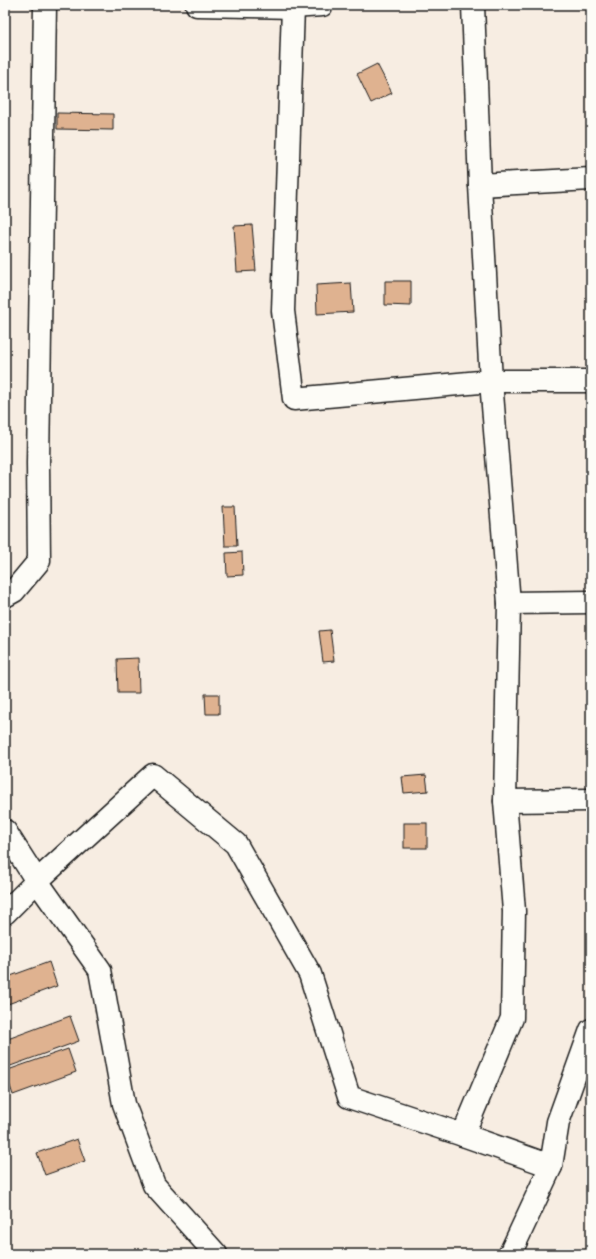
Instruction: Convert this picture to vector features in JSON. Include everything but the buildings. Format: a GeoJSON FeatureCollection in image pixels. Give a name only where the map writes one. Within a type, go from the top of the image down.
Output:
{"type":"FeatureCollection","features":[{"type":"Feature","properties":{"kind":"street"},"geometry":{"type":"LineString","coordinates":[[5,596],[14,591],[39,561],[38,463],[46,5]]}},
{"type":"Feature","properties":{"kind":"street"},"geometry":{"type":"LineString","coordinates":[[198,5],[293,7],[322,5]]}},
{"type":"Feature","properties":{"kind":"street"},"geometry":{"type":"LineString","coordinates":[[463,1135],[512,1018],[514,911],[505,801],[509,603],[491,381],[480,185],[473,5]]}},
{"type":"Feature","properties":{"kind":"street"},"geometry":{"type":"LineString","coordinates":[[293,7],[283,311],[294,399],[491,381],[591,381]]}},
{"type":"Feature","properties":{"kind":"street"},"geometry":{"type":"LineString","coordinates":[[480,185],[591,179]]}},
{"type":"Feature","properties":{"kind":"street"},"geometry":{"type":"LineString","coordinates":[[509,603],[591,602]]}},
{"type":"Feature","properties":{"kind":"street"},"geometry":{"type":"LineString","coordinates":[[5,913],[37,881],[153,775],[236,844],[310,974],[349,1097],[551,1166]]}},
{"type":"Feature","properties":{"kind":"street"},"geometry":{"type":"LineString","coordinates":[[505,801],[591,800]]}},
{"type":"Feature","properties":{"kind":"street"},"geometry":{"type":"LineString","coordinates":[[5,831],[37,881],[100,970],[124,1104],[154,1186],[216,1254]]}},
{"type":"Feature","properties":{"kind":"street"},"geometry":{"type":"LineString","coordinates":[[510,1254],[551,1166],[558,1122],[591,1030]]}}]}
